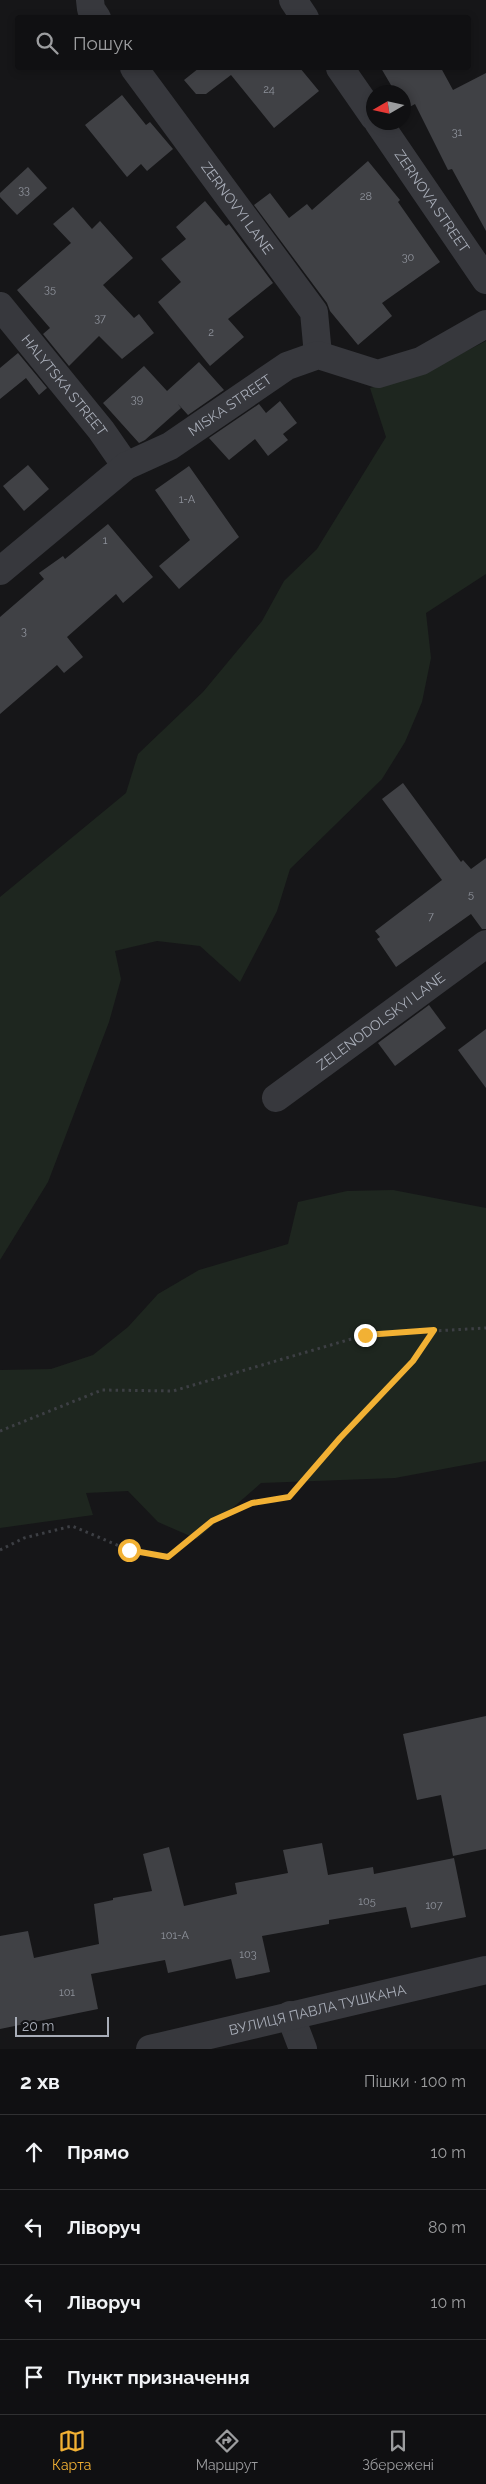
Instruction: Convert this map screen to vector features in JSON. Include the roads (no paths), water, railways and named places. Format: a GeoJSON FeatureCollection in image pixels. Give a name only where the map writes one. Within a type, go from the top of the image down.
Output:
{"type":"FeatureCollection","features":[{"type":"Feature","properties":{"kind":"street"},"geometry":{"type":"LineString","coordinates":[[90,0],[91,9],[95,15]]}},
{"type":"Feature","properties":{"kind":"street"},"geometry":{"type":"LineString","coordinates":[[293,0],[303,15]]}},
{"type":"Feature","properties":{"kind":"street","name":"ZERNOVYI LANE"},"geometry":{"type":"LineString","coordinates":[[135,70],[314,312],[318,355]]}},
{"type":"Feature","properties":{"kind":"street"},"geometry":{"type":"LineString","coordinates":[[341,70],[366,105]]}},
{"type":"Feature","properties":{"kind":"street","name":"ZERNOVA STREET"},"geometry":{"type":"LineString","coordinates":[[383,130],[486,280]]}},
{"type":"Feature","properties":{"kind":"street","name":"HALYTSKA STREET"},"geometry":{"type":"LineString","coordinates":[[0,306],[101,430],[126,466]]}},
{"type":"Feature","properties":{"kind":"street"},"geometry":{"type":"LineString","coordinates":[[318,355],[378,374],[421,361],[486,324]]}},
{"type":"Feature","properties":{"kind":"street","name":"MISKA STREET"},"geometry":{"type":"LineString","coordinates":[[0,571],[126,466],[170,446],[287,366],[318,355]]}},
{"type":"Feature","properties":{"kind":"street","name":"ZELENODOLSKYI LANE"},"geometry":{"type":"LineString","coordinates":[[276,1098],[486,944]]}},
{"type":"Feature","properties":{"kind":"street","name":"ВУЛИЦЯ ПАВЛА ТУШКАНА"},"geometry":{"type":"LineString","coordinates":[[150,2049],[486,1970]]}},
{"type":"Feature","properties":{"kind":"street"},"geometry":{"type":"LineString","coordinates":[[290,2016],[303,2049]]}}]}
